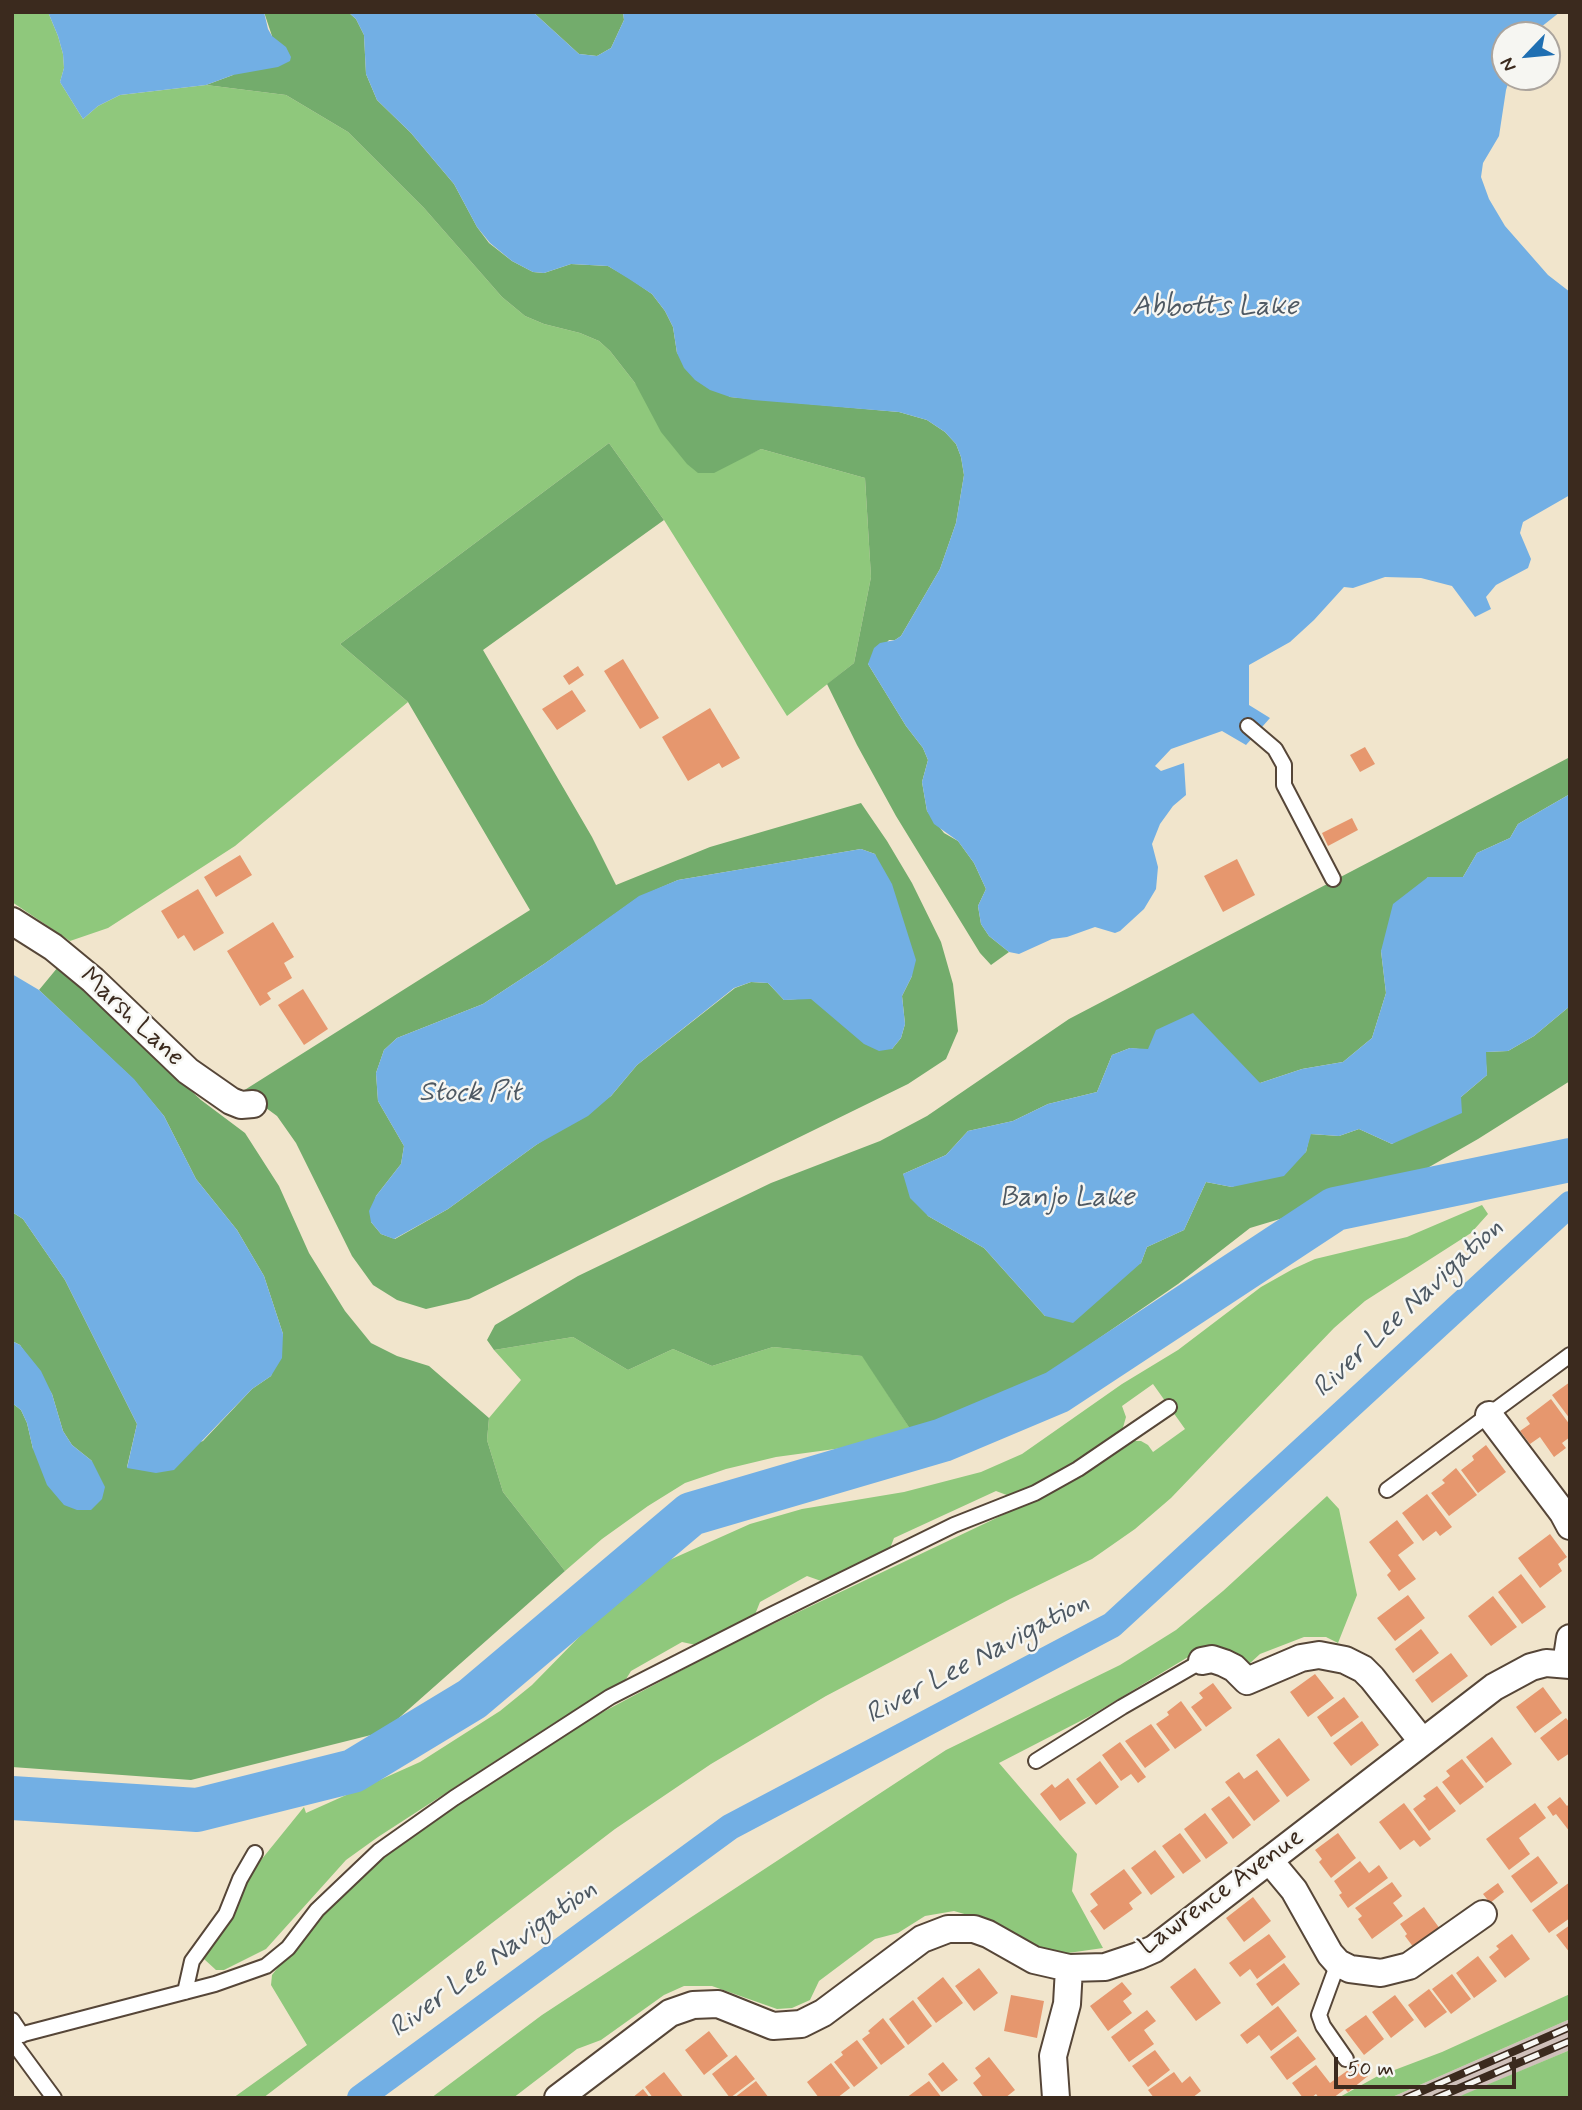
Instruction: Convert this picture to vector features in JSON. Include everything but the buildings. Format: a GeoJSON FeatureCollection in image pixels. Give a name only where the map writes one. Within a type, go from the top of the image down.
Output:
{"type":"FeatureCollection","features":[{"type":"Feature","properties":{"kind":"street","name":"Marsh Lane"},"geometry":{"type":"LineString","coordinates":[[12,921],[52,947],[93,981],[188,1071],[231,1101],[241,1105],[253,1104]]}},
{"type":"Feature","properties":{"kind":"street"},"geometry":{"type":"LineString","coordinates":[[1489,1415],[1557,1504],[1570,1526]]}},
{"type":"Feature","properties":{"kind":"street"},"geometry":{"type":"LineString","coordinates":[[1202,1661],[1212,1659],[1224,1663],[1234,1668],[1247,1681],[1301,1658],[1319,1655],[1345,1660],[1363,1669],[1373,1678],[1422,1741]]}},
{"type":"Feature","properties":{"kind":"street","name":"Lawrence Avenue"},"geometry":{"type":"LineString","coordinates":[[558,2098],[670,2013],[693,2005],[718,2004],[773,2026],[801,2024],[823,2013],[922,1939],[948,1929],[974,1929],[1034,1960],[1069,1968],[1105,1968],[1154,1949],[1422,1741],[1514,1674],[1568,1656]]}},
{"type":"Feature","properties":{"kind":"street"},"geometry":{"type":"LineString","coordinates":[[1269,1860],[1294,1890],[1330,1955],[1350,1969],[1381,1973],[1409,1966],[1483,1914]]}},
{"type":"Feature","properties":{"kind":"street"},"geometry":{"type":"LineString","coordinates":[[1057,2098],[1053,2056],[1067,2004],[1069,1968]]}},
{"type":"Feature","properties":{"kind":"lane"},"geometry":{"type":"LineString","coordinates":[[1248,726],[1275,749],[1284,765],[1284,785],[1333,879]]}},
{"type":"Feature","properties":{"kind":"lane"},"geometry":{"type":"LineString","coordinates":[[1387,1490],[1570,1355]]}},
{"type":"Feature","properties":{"kind":"lane"},"geometry":{"type":"LineString","coordinates":[[15,2038],[185,1992],[266,1966],[288,1948],[317,1910],[379,1851],[454,1798],[610,1698],[954,1524],[1035,1493],[1078,1469],[1169,1408]]}},
{"type":"Feature","properties":{"kind":"lane"},"geometry":{"type":"LineString","coordinates":[[1036,1761],[1202,1661]]}},
{"type":"Feature","properties":{"kind":"lane"},"geometry":{"type":"LineString","coordinates":[[185,1992],[192,1961],[226,1914],[240,1878],[255,1853]]}},
{"type":"Feature","properties":{"kind":"lane"},"geometry":{"type":"LineString","coordinates":[[1338,1963],[1320,2015],[1323,2026],[1346,2059]]}},
{"type":"Feature","properties":{"kind":"lane"},"geometry":{"type":"LineString","coordinates":[[12,2020],[15,2038],[54,2098]]}},
{"type":"Feature","properties":{"kind":"shaded area"},"geometry":{"type":"Polygon","coordinates":[[[1570,2019],[1570,2050],[1457,2098],[1390,2098],[1570,2019]]]}},
{"type":"Feature","properties":{"kind":"green space"},"geometry":{"type":"Polygon","coordinates":[[[12,12],[48,12],[63,54],[64,68],[60,82],[83,119],[98,106],[120,95],[206,85],[286,95],[348,132],[424,208],[502,297],[525,316],[599,341],[635,383],[739,459],[761,449],[865,478],[871,577],[854,663],[787,716],[664,520],[609,443],[340,644],[408,702],[235,846],[108,928],[70,941],[12,902],[12,12]]]}},
{"type":"Feature","properties":{"kind":"green space"},"geometry":{"type":"Polygon","coordinates":[[[264,12],[348,12],[356,19],[364,35],[366,74],[377,100],[411,133],[454,184],[477,227],[489,243],[512,261],[533,272],[544,273],[571,264],[608,266],[629,278],[652,294],[665,311],[673,327],[677,353],[730,397],[899,412],[927,420],[945,432],[956,444],[964,475],[956,523],[940,569],[901,636],[889,640],[868,664],[906,726],[923,748],[928,760],[922,782],[927,811],[944,833],[958,841],[974,863],[986,889],[978,906],[981,924],[989,936],[1009,952],[991,965],[980,953],[896,816],[827,684],[854,663],[871,577],[865,478],[761,449],[714,473],[698,473],[687,464],[661,432],[635,383],[610,351],[599,341],[580,333],[525,316],[502,297],[424,208],[348,132],[286,95],[206,85],[233,75],[272,36],[264,12]]]}},
{"type":"Feature","properties":{"kind":"green space"},"geometry":{"type":"Polygon","coordinates":[[[533,12],[623,12],[624,20],[611,48],[597,56],[579,54],[533,12]]]}},
{"type":"Feature","properties":{"kind":"green space"},"geometry":{"type":"Polygon","coordinates":[[[609,443],[664,520],[483,650],[592,837],[616,885],[710,847],[861,803],[912,883],[941,942],[953,984],[958,1031],[946,1059],[908,1084],[469,1299],[426,1309],[397,1300],[373,1285],[352,1256],[296,1143],[277,1116],[243,1091],[530,910],[408,702],[340,644],[609,443]],[[861,849],[678,880],[639,897],[483,1004],[397,1038],[384,1050],[376,1073],[378,1101],[404,1146],[401,1164],[376,1196],[371,1222],[381,1234],[395,1239],[448,1209],[536,1145],[611,1096],[637,1065],[735,988],[751,982],[768,983],[784,1000],[811,998],[833,1016],[892,1049],[901,1038],[905,1024],[902,996],[912,976],[875,854],[861,849]]]}},
{"type":"Feature","properties":{"kind":"green space"},"geometry":{"type":"Polygon","coordinates":[[[1570,757],[1570,794],[1518,824],[1510,838],[1477,853],[1463,877],[1428,877],[1381,951],[1386,993],[1372,1038],[1343,1062],[1302,1069],[1260,1083],[1148,1050],[1130,1048],[1112,1055],[1097,1092],[1048,1104],[1013,1121],[968,1131],[946,1155],[903,1174],[928,1216],[984,1248],[1045,1316],[1141,1263],[1147,1247],[1184,1230],[1206,1182],[1232,1187],[1306,1152],[1310,1134],[1339,1136],[1359,1129],[1392,1144],[1461,1097],[1487,1075],[1485,1052],[1508,1051],[1534,1036],[1570,1006],[1570,1081],[1403,1182],[1250,1228],[1178,1284],[1018,1394],[975,1419],[916,1438],[862,1356],[773,1347],[712,1366],[673,1349],[628,1370],[573,1337],[494,1350],[487,1340],[495,1325],[578,1276],[771,1183],[880,1141],[927,1116],[1069,1019],[1570,757]]]}},
{"type":"Feature","properties":{"kind":"green space"},"geometry":{"type":"Polygon","coordinates":[[[58,967],[201,1100],[245,1133],[279,1186],[309,1253],[345,1311],[371,1343],[397,1356],[429,1366],[489,1418],[487,1440],[503,1492],[565,1571],[383,1732],[191,1780],[12,1767],[12,1403],[21,1410],[27,1423],[33,1449],[92,1461],[72,1445],[63,1431],[52,1394],[20,1345],[12,1341],[12,1212],[23,1219],[65,1280],[137,1424],[127,1467],[203,1441],[252,1389],[271,1376],[283,1334],[264,1276],[237,1230],[196,1179],[164,1116],[133,1079],[39,990],[58,967]]]}},
{"type":"Feature","properties":{"kind":"green space"},"geometry":{"type":"Polygon","coordinates":[[[1482,1205],[1488,1214],[1471,1233],[1365,1301],[1334,1328],[1171,1498],[1135,1529],[1092,1559],[826,1696],[711,1764],[615,1829],[263,2098],[233,2098],[307,2045],[271,1985],[272,1975],[332,1902],[388,1853],[452,1807],[571,1729],[731,1644],[1028,1503],[1130,1441],[1141,1441],[1153,1452],[1185,1429],[1153,1384],[1122,1406],[1126,1417],[1122,1431],[1074,1464],[1012,1497],[996,1491],[894,1538],[889,1551],[824,1582],[807,1576],[760,1602],[754,1617],[696,1645],[682,1642],[631,1671],[623,1684],[554,1723],[378,1837],[346,1860],[266,1949],[224,1970],[216,1970],[204,1959],[203,1954],[222,1932],[257,1865],[304,1807],[306,1813],[420,1762],[500,1711],[532,1685],[632,1583],[665,1562],[750,1524],[802,1509],[904,1492],[981,1472],[1022,1454],[1122,1384],[1178,1350],[1261,1287],[1293,1269],[1315,1259],[1407,1237],[1482,1205]]]}},
{"type":"Feature","properties":{"kind":"green space"},"geometry":{"type":"Polygon","coordinates":[[[573,1337],[628,1370],[673,1349],[712,1366],[773,1347],[863,1356],[916,1438],[776,1457],[726,1469],[685,1483],[602,1539],[565,1571],[503,1492],[487,1440],[489,1418],[521,1380],[494,1350],[573,1337]]]}},
{"type":"Feature","properties":{"kind":"green space"},"geometry":{"type":"Polygon","coordinates":[[[1327,1496],[1339,1509],[1357,1595],[1338,1643],[1326,1637],[1304,1637],[1260,1654],[1248,1665],[1222,1648],[1203,1648],[1092,1715],[999,1763],[1077,1854],[1072,1891],[1103,1948],[1061,1954],[1032,1948],[992,1922],[954,1911],[925,1916],[898,1933],[875,1939],[819,1981],[810,2000],[792,2008],[777,2009],[712,1986],[684,1986],[664,1995],[601,2040],[577,2049],[513,2098],[431,2098],[542,2015],[946,1750],[1120,1665],[1176,1630],[1327,1496]]]}},
{"type":"Feature","properties":{"kind":"green space"},"geometry":{"type":"Polygon","coordinates":[[[1570,1994],[1570,2019],[1390,2098],[1338,2098],[1376,2077],[1442,2052],[1570,1994]]]}},
{"type":"Feature","properties":{"kind":"green space"},"geometry":{"type":"Polygon","coordinates":[[[1570,2050],[1570,2098],[1457,2098],[1465,2094],[1570,2050]]]}},
{"type":"Feature","properties":{"kind":"water"},"geometry":{"type":"Polygon","coordinates":[[[48,12],[264,12],[272,36],[286,47],[291,57],[290,61],[278,67],[233,75],[206,85],[120,95],[98,106],[83,119],[60,82],[64,68],[63,54],[48,12]]]}},
{"type":"Feature","properties":{"kind":"water","name":"Abbotts Lake"},"geometry":{"type":"Polygon","coordinates":[[[348,12],[533,12],[579,54],[597,56],[611,48],[624,20],[623,12],[1560,12],[1549,21],[1491,21],[1491,91],[1506,91],[1499,136],[1483,163],[1481,177],[1489,199],[1505,226],[1548,275],[1570,292],[1570,495],[1523,522],[1520,533],[1531,559],[1528,568],[1496,585],[1486,597],[1491,609],[1475,617],[1452,586],[1421,578],[1385,577],[1353,588],[1344,587],[1290,642],[1249,665],[1249,705],[1270,718],[1246,745],[1222,731],[1171,749],[1155,766],[1161,771],[1184,763],[1186,795],[1173,806],[1160,824],[1152,844],[1158,867],[1156,889],[1144,909],[1115,933],[1095,927],[1067,937],[1052,939],[1019,954],[1009,952],[989,936],[981,924],[978,906],[986,889],[974,863],[958,841],[934,824],[927,811],[922,782],[928,760],[923,748],[906,726],[868,664],[874,648],[880,643],[901,636],[940,569],[956,523],[964,475],[956,444],[945,432],[927,420],[899,412],[753,400],[730,397],[710,390],[684,368],[677,353],[673,327],[665,311],[652,294],[629,279],[608,266],[571,264],[544,273],[533,272],[512,261],[490,243],[477,227],[454,184],[411,133],[377,100],[366,74],[364,35],[356,19],[348,12]]]}},
{"type":"Feature","properties":{"kind":"water","name":"Banjo Lake"},"geometry":{"type":"Polygon","coordinates":[[[1570,794],[1570,1006],[1534,1036],[1508,1051],[1486,1052],[1487,1075],[1461,1097],[1462,1113],[1392,1144],[1359,1129],[1339,1136],[1311,1134],[1306,1152],[1284,1176],[1232,1187],[1206,1182],[1184,1230],[1147,1247],[1141,1263],[1073,1323],[1045,1316],[984,1248],[928,1216],[910,1198],[903,1174],[946,1155],[968,1131],[1013,1121],[1048,1104],[1097,1092],[1112,1055],[1130,1048],[1148,1049],[1156,1030],[1193,1013],[1260,1083],[1302,1069],[1343,1062],[1372,1038],[1386,993],[1381,951],[1393,904],[1428,877],[1463,877],[1477,853],[1510,838],[1518,824],[1570,794]]]}},
{"type":"Feature","properties":{"kind":"water","name":"Stock Pit"},"geometry":{"type":"Polygon","coordinates":[[[861,849],[875,854],[892,884],[916,960],[902,996],[905,1024],[901,1038],[892,1049],[879,1051],[864,1044],[811,999],[784,1000],[768,983],[751,982],[734,988],[637,1065],[611,1096],[588,1116],[536,1145],[448,1209],[394,1239],[381,1234],[371,1222],[369,1211],[376,1196],[401,1164],[404,1146],[378,1101],[376,1073],[384,1050],[397,1038],[483,1004],[639,896],[678,880],[861,849]]]}},
{"type":"Feature","properties":{"kind":"water"},"geometry":{"type":"Polygon","coordinates":[[[12,974],[39,990],[134,1079],[164,1116],[196,1179],[237,1230],[264,1276],[283,1334],[282,1358],[271,1376],[252,1389],[174,1470],[156,1473],[127,1468],[137,1424],[65,1280],[23,1219],[12,1212],[12,974]]]}},
{"type":"Feature","properties":{"kind":"water"},"geometry":{"type":"Polygon","coordinates":[[[12,1341],[20,1345],[41,1371],[52,1394],[63,1431],[72,1445],[92,1461],[105,1487],[102,1499],[91,1510],[77,1510],[64,1505],[47,1485],[33,1449],[27,1423],[21,1410],[12,1403],[12,1341]]]}},
{"type":"Feature","properties":{"kind":"waterway"},"geometry":{"type":"LineString","coordinates":[[12,1798],[197,1810],[353,1771],[472,1699],[691,1514],[943,1440],[1057,1392],[1335,1209],[1570,1160]]}},
{"type":"Feature","properties":{"kind":"waterway","name":"River Lee Navigation"},"geometry":{"type":"LineString","coordinates":[[360,2098],[730,1827],[1112,1625],[1570,1204]]}},
{"type":"Feature","properties":{"kind":"railway"},"geometry":{"type":"LineString","coordinates":[[1406,2098],[1570,2027]]}},
{"type":"Feature","properties":{"kind":"railway"},"geometry":{"type":"LineString","coordinates":[[1436,2098],[1570,2041]]}}]}
